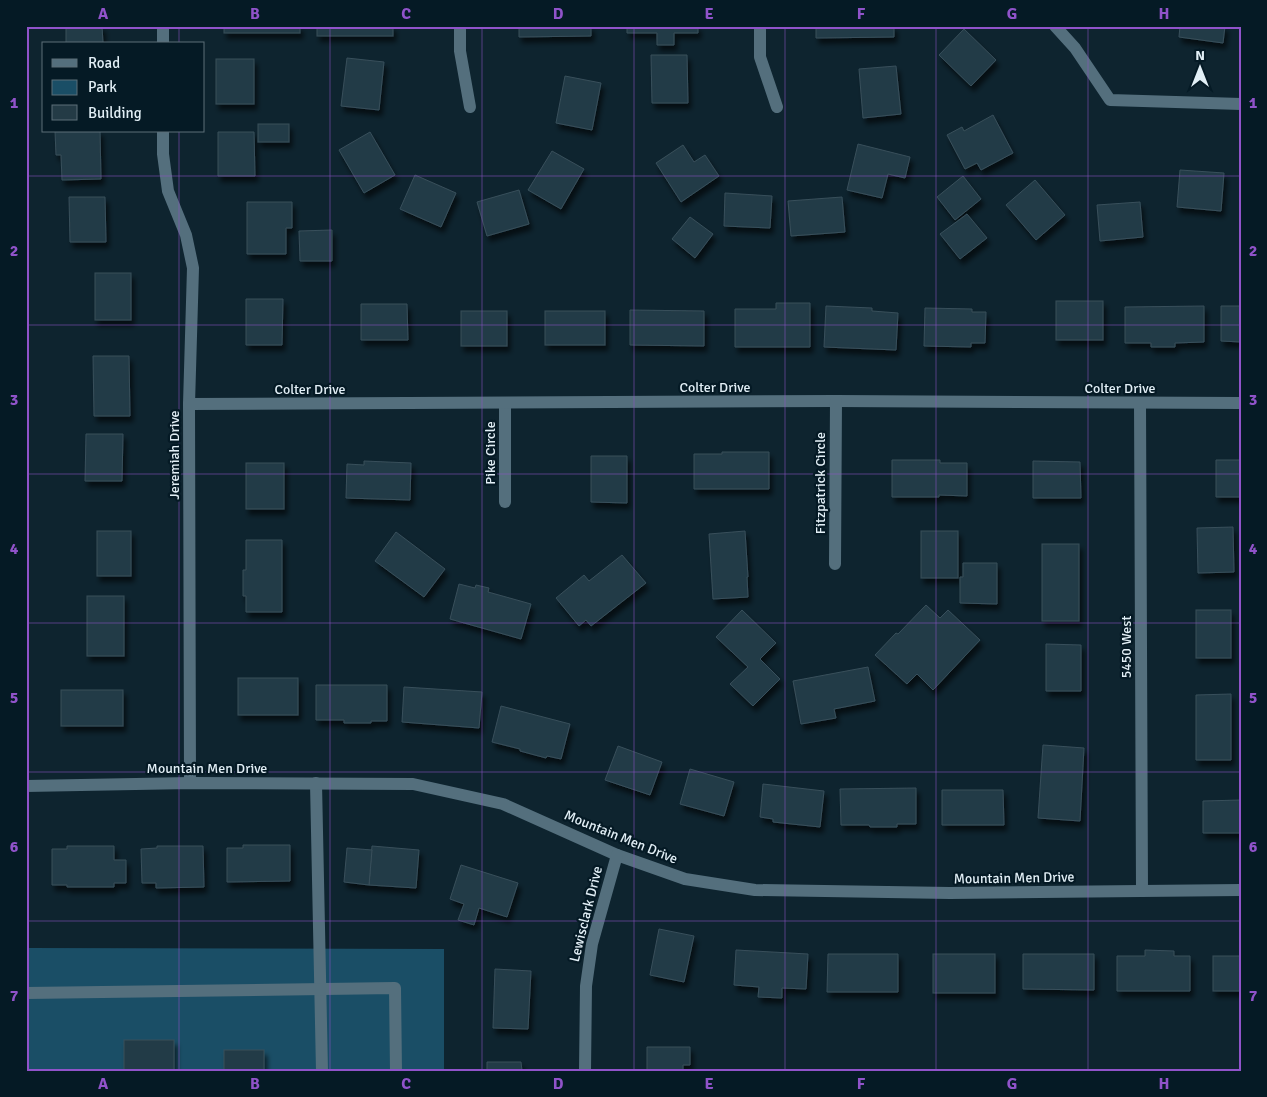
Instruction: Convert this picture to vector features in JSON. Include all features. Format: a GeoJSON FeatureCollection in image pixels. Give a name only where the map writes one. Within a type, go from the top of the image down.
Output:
{"type":"FeatureCollection","features":[{"type":"Feature","properties":{"kind":"street"},"geometry":{"type":"LineString","coordinates":[[163,26],[163,42]]}},
{"type":"Feature","properties":{"kind":"street"},"geometry":{"type":"LineString","coordinates":[[460,26],[460,51],[470,107]]}},
{"type":"Feature","properties":{"kind":"street"},"geometry":{"type":"LineString","coordinates":[[760,26],[760,57],[778,107]]}},
{"type":"Feature","properties":{"kind":"street"},"geometry":{"type":"LineString","coordinates":[[1055,26],[1075,48],[1110,100],[1241,104]]}},
{"type":"Feature","properties":{"kind":"street","name":"Jeremiah Drive"},"geometry":{"type":"LineString","coordinates":[[163,132],[163,154],[168,191],[186,235],[193,268],[189,404],[190,783]]}},
{"type":"Feature","properties":{"kind":"street","name":"Fitzpatrick Circle"},"geometry":{"type":"LineString","coordinates":[[835,564],[836,402]]}},
{"type":"Feature","properties":{"kind":"street","name":"Colter Drive"},"geometry":{"type":"LineString","coordinates":[[189,404],[1241,402]]}},
{"type":"Feature","properties":{"kind":"street","name":"Pike Circle"},"geometry":{"type":"LineString","coordinates":[[506,403],[506,502]]}},
{"type":"Feature","properties":{"kind":"street","name":"5450 West"},"geometry":{"type":"LineString","coordinates":[[1140,403],[1142,891]]}},
{"type":"Feature","properties":{"kind":"street","name":"Mountain Men Drive"},"geometry":{"type":"LineString","coordinates":[[26,786],[190,783],[414,784],[503,804],[617,855],[686,878],[754,890],[950,893],[1241,890]]}},
{"type":"Feature","properties":{"kind":"street"},"geometry":{"type":"LineString","coordinates":[[316,784],[322,1071]]}},
{"type":"Feature","properties":{"kind":"street","name":"Lewisclark Drive"},"geometry":{"type":"LineString","coordinates":[[585,1071],[586,986],[592,944],[617,855]]}},
{"type":"Feature","properties":{"kind":"street"},"geometry":{"type":"LineString","coordinates":[[26,993],[394,988],[396,1071]]}},
{"type":"Feature","properties":{"kind":"green space"},"geometry":{"type":"Polygon","coordinates":[[[26,948],[444,949],[444,1071],[26,1071],[26,948]]]}},
{"type":"Feature","properties":{"kind":"building"},"geometry":{"type":"Polygon","coordinates":[[[66,26],[102,26],[103,42],[66,42],[66,26]]]}},
{"type":"Feature","properties":{"kind":"building"},"geometry":{"type":"Polygon","coordinates":[[[224,26],[300,26],[300,33],[224,33],[224,26]]]}},
{"type":"Feature","properties":{"kind":"building"},"geometry":{"type":"Polygon","coordinates":[[[317,26],[393,26],[393,36],[317,36],[317,26]]]}},
{"type":"Feature","properties":{"kind":"building"},"geometry":{"type":"Polygon","coordinates":[[[519,26],[591,26],[591,36],[519,37],[519,26]]]}},
{"type":"Feature","properties":{"kind":"building"},"geometry":{"type":"Polygon","coordinates":[[[627,26],[698,26],[698,33],[674,33],[674,45],[657,45],[657,33],[627,33],[627,26]]]}},
{"type":"Feature","properties":{"kind":"building"},"geometry":{"type":"Polygon","coordinates":[[[816,26],[894,26],[894,37],[816,38],[816,26]]]}},
{"type":"Feature","properties":{"kind":"building"},"geometry":{"type":"Polygon","coordinates":[[[1180,26],[1225,26],[1223,43],[1179,37],[1180,26]]]}},
{"type":"Feature","properties":{"kind":"building"},"geometry":{"type":"Polygon","coordinates":[[[964,29],[996,60],[971,86],[939,55],[964,29]]]}},
{"type":"Feature","properties":{"kind":"building"},"geometry":{"type":"Polygon","coordinates":[[[651,55],[687,55],[688,103],[652,103],[651,55]]]}},
{"type":"Feature","properties":{"kind":"building"},"geometry":{"type":"Polygon","coordinates":[[[347,58],[384,62],[379,110],[341,106],[347,58]]]}},
{"type":"Feature","properties":{"kind":"building"},"geometry":{"type":"Polygon","coordinates":[[[216,59],[254,59],[254,104],[216,104],[216,59]]]}},
{"type":"Feature","properties":{"kind":"building"},"geometry":{"type":"Polygon","coordinates":[[[896,66],[901,114],[863,118],[859,69],[896,66]]]}},
{"type":"Feature","properties":{"kind":"building"},"geometry":{"type":"Polygon","coordinates":[[[565,76],[601,83],[592,130],[556,123],[565,76]]]}},
{"type":"Feature","properties":{"kind":"building"},"geometry":{"type":"Polygon","coordinates":[[[993,115],[1013,153],[981,170],[977,163],[965,169],[947,135],[962,127],[964,131],[993,115]]]}},
{"type":"Feature","properties":{"kind":"building"},"geometry":{"type":"Polygon","coordinates":[[[258,124],[289,124],[289,142],[258,142],[258,124]]]}},
{"type":"Feature","properties":{"kind":"building"},"geometry":{"type":"Polygon","coordinates":[[[55,132],[100,132],[101,179],[62,180],[61,155],[56,155],[55,132]]]}},
{"type":"Feature","properties":{"kind":"building"},"geometry":{"type":"Polygon","coordinates":[[[218,132],[254,132],[255,176],[218,176],[218,132]]]}},
{"type":"Feature","properties":{"kind":"building"},"geometry":{"type":"Polygon","coordinates":[[[370,132],[395,175],[364,193],[339,150],[370,132]]]}},
{"type":"Feature","properties":{"kind":"building"},"geometry":{"type":"Polygon","coordinates":[[[858,144],[910,157],[905,178],[888,174],[882,198],[847,190],[858,144]]]}},
{"type":"Feature","properties":{"kind":"building"},"geometry":{"type":"Polygon","coordinates":[[[683,145],[694,162],[705,155],[719,176],[681,202],[656,163],[683,145]]]}},
{"type":"Feature","properties":{"kind":"building"},"geometry":{"type":"Polygon","coordinates":[[[552,151],[584,169],[561,209],[528,190],[552,151]]]}},
{"type":"Feature","properties":{"kind":"building"},"geometry":{"type":"Polygon","coordinates":[[[1180,170],[1224,173],[1221,211],[1177,207],[1180,170]]]}},
{"type":"Feature","properties":{"kind":"building"},"geometry":{"type":"Polygon","coordinates":[[[415,175],[456,193],[441,227],[400,209],[415,175]]]}},
{"type":"Feature","properties":{"kind":"building"},"geometry":{"type":"Polygon","coordinates":[[[963,176],[981,199],[955,220],[937,197],[963,176]]]}},
{"type":"Feature","properties":{"kind":"building"},"geometry":{"type":"Polygon","coordinates":[[[1035,180],[1065,215],[1036,240],[1006,205],[1035,180]]]}},
{"type":"Feature","properties":{"kind":"building"},"geometry":{"type":"Polygon","coordinates":[[[519,190],[529,224],[487,236],[477,202],[519,190]]]}},
{"type":"Feature","properties":{"kind":"building"},"geometry":{"type":"Polygon","coordinates":[[[725,193],[772,196],[770,228],[724,226],[725,193]]]}},
{"type":"Feature","properties":{"kind":"building"},"geometry":{"type":"Polygon","coordinates":[[[69,197],[105,197],[106,242],[70,242],[69,197]]]}},
{"type":"Feature","properties":{"kind":"building"},"geometry":{"type":"Polygon","coordinates":[[[842,197],[845,232],[791,236],[788,201],[842,197]]]}},
{"type":"Feature","properties":{"kind":"building"},"geometry":{"type":"Polygon","coordinates":[[[247,202],[292,202],[292,228],[286,228],[286,254],[247,254],[247,202]]]}},
{"type":"Feature","properties":{"kind":"building"},"geometry":{"type":"Polygon","coordinates":[[[1140,202],[1143,237],[1100,241],[1097,205],[1140,202]]]}},
{"type":"Feature","properties":{"kind":"building"},"geometry":{"type":"Polygon","coordinates":[[[967,214],[987,238],[960,259],[940,234],[967,214]]]}},
{"type":"Feature","properties":{"kind":"building"},"geometry":{"type":"Polygon","coordinates":[[[690,217],[713,234],[695,258],[672,239],[690,217]]]}},
{"type":"Feature","properties":{"kind":"building"},"geometry":{"type":"Polygon","coordinates":[[[332,230],[332,261],[300,261],[299,231],[332,230]]]}},
{"type":"Feature","properties":{"kind":"building"},"geometry":{"type":"Polygon","coordinates":[[[95,273],[131,273],[131,320],[95,320],[95,273]]]}},
{"type":"Feature","properties":{"kind":"building"},"geometry":{"type":"Polygon","coordinates":[[[246,299],[283,299],[282,345],[246,345],[246,299]]]}},
{"type":"Feature","properties":{"kind":"building"},"geometry":{"type":"Polygon","coordinates":[[[1056,301],[1103,301],[1103,340],[1056,340],[1056,301]]]}},
{"type":"Feature","properties":{"kind":"building"},"geometry":{"type":"Polygon","coordinates":[[[776,303],[810,303],[810,347],[735,347],[735,309],[776,309],[776,303]]]}},
{"type":"Feature","properties":{"kind":"building"},"geometry":{"type":"Polygon","coordinates":[[[361,304],[407,304],[408,340],[361,340],[361,304]]]}},
{"type":"Feature","properties":{"kind":"building"},"geometry":{"type":"Polygon","coordinates":[[[826,306],[872,308],[872,311],[898,313],[896,350],[824,347],[826,306]]]}},
{"type":"Feature","properties":{"kind":"building"},"geometry":{"type":"Polygon","coordinates":[[[1204,306],[1204,342],[1175,343],[1175,347],[1151,347],[1151,343],[1125,343],[1125,307],[1204,306]]]}},
{"type":"Feature","properties":{"kind":"building"},"geometry":{"type":"Polygon","coordinates":[[[1221,306],[1241,306],[1241,342],[1221,341],[1221,306]]]}},
{"type":"Feature","properties":{"kind":"building"},"geometry":{"type":"Polygon","coordinates":[[[925,308],[972,309],[972,312],[986,312],[985,343],[971,343],[971,347],[924,346],[925,308]]]}},
{"type":"Feature","properties":{"kind":"building"},"geometry":{"type":"Polygon","coordinates":[[[630,310],[704,311],[704,346],[630,345],[630,310]]]}},
{"type":"Feature","properties":{"kind":"building"},"geometry":{"type":"Polygon","coordinates":[[[461,311],[507,311],[507,346],[461,346],[461,311]]]}},
{"type":"Feature","properties":{"kind":"building"},"geometry":{"type":"Polygon","coordinates":[[[545,311],[605,311],[605,345],[545,345],[545,311]]]}},
{"type":"Feature","properties":{"kind":"building"},"geometry":{"type":"Polygon","coordinates":[[[93,356],[129,356],[130,416],[94,416],[93,356]]]}},
{"type":"Feature","properties":{"kind":"building"},"geometry":{"type":"Polygon","coordinates":[[[86,434],[123,434],[122,481],[85,481],[86,434]]]}},
{"type":"Feature","properties":{"kind":"building"},"geometry":{"type":"Polygon","coordinates":[[[722,452],[769,452],[769,489],[694,489],[694,454],[722,454],[722,452]]]}},
{"type":"Feature","properties":{"kind":"building"},"geometry":{"type":"Polygon","coordinates":[[[591,456],[627,456],[627,503],[591,502],[591,456]]]}},
{"type":"Feature","properties":{"kind":"building"},"geometry":{"type":"Polygon","coordinates":[[[892,460],[940,460],[940,463],[967,463],[967,496],[892,497],[892,460]]]}},
{"type":"Feature","properties":{"kind":"building"},"geometry":{"type":"Polygon","coordinates":[[[1216,460],[1241,460],[1241,510],[1240,497],[1216,497],[1216,460]]]}},
{"type":"Feature","properties":{"kind":"building"},"geometry":{"type":"Polygon","coordinates":[[[364,461],[411,463],[410,500],[346,498],[347,464],[364,465],[364,461]]]}},
{"type":"Feature","properties":{"kind":"building"},"geometry":{"type":"Polygon","coordinates":[[[1033,461],[1080,462],[1081,498],[1033,498],[1033,461]]]}},
{"type":"Feature","properties":{"kind":"building"},"geometry":{"type":"Polygon","coordinates":[[[246,463],[284,463],[284,509],[246,509],[246,463]]]}},
{"type":"Feature","properties":{"kind":"building"},"geometry":{"type":"Polygon","coordinates":[[[1233,527],[1234,572],[1198,573],[1197,528],[1233,527]]]}},
{"type":"Feature","properties":{"kind":"building"},"geometry":{"type":"Polygon","coordinates":[[[97,531],[131,531],[131,576],[97,576],[97,531]]]}},
{"type":"Feature","properties":{"kind":"building"},"geometry":{"type":"Polygon","coordinates":[[[745,531],[748,597],[713,599],[709,534],[745,531]]]}},
{"type":"Feature","properties":{"kind":"building"},"geometry":{"type":"Polygon","coordinates":[[[921,531],[958,531],[958,578],[921,578],[921,531]]]}},
{"type":"Feature","properties":{"kind":"building"},"geometry":{"type":"Polygon","coordinates":[[[396,532],[445,569],[424,597],[375,561],[396,532]]]}},
{"type":"Feature","properties":{"kind":"building"},"geometry":{"type":"Polygon","coordinates":[[[246,540],[282,540],[282,612],[246,612],[246,596],[243,596],[243,570],[246,570],[246,540]]]}},
{"type":"Feature","properties":{"kind":"building"},"geometry":{"type":"Polygon","coordinates":[[[1042,544],[1079,544],[1079,621],[1042,621],[1042,544]]]}},
{"type":"Feature","properties":{"kind":"building"},"geometry":{"type":"Polygon","coordinates":[[[622,555],[646,583],[591,626],[586,620],[579,626],[556,598],[584,575],[589,581],[622,555]]]}},
{"type":"Feature","properties":{"kind":"building"},"geometry":{"type":"Polygon","coordinates":[[[963,563],[997,563],[997,604],[960,603],[960,577],[963,577],[963,563]]]}},
{"type":"Feature","properties":{"kind":"building"},"geometry":{"type":"Polygon","coordinates":[[[459,584],[475,588],[476,585],[489,588],[488,592],[531,604],[521,639],[450,619],[459,584]]]}},
{"type":"Feature","properties":{"kind":"building"},"geometry":{"type":"Polygon","coordinates":[[[87,596],[124,596],[124,656],[87,656],[87,596]]]}},
{"type":"Feature","properties":{"kind":"building"},"geometry":{"type":"Polygon","coordinates":[[[926,605],[940,618],[948,610],[980,640],[933,690],[917,674],[907,684],[875,655],[926,605]]]}},
{"type":"Feature","properties":{"kind":"building"},"geometry":{"type":"Polygon","coordinates":[[[742,610],[776,643],[760,659],[780,679],[753,706],[730,684],[748,667],[716,637],[742,610]]]}},
{"type":"Feature","properties":{"kind":"building"},"geometry":{"type":"Polygon","coordinates":[[[1196,610],[1231,610],[1231,658],[1196,658],[1196,610]]]}},
{"type":"Feature","properties":{"kind":"building"},"geometry":{"type":"Polygon","coordinates":[[[1046,644],[1081,645],[1081,691],[1046,691],[1046,644]]]}},
{"type":"Feature","properties":{"kind":"building"},"geometry":{"type":"Polygon","coordinates":[[[868,667],[875,701],[834,709],[836,718],[801,724],[793,681],[868,667]]]}},
{"type":"Feature","properties":{"kind":"building"},"geometry":{"type":"Polygon","coordinates":[[[238,678],[298,678],[298,715],[238,715],[238,678]]]}},
{"type":"Feature","properties":{"kind":"building"},"geometry":{"type":"Polygon","coordinates":[[[316,685],[387,685],[387,721],[344,723],[344,720],[316,720],[316,685]]]}},
{"type":"Feature","properties":{"kind":"building"},"geometry":{"type":"Polygon","coordinates":[[[404,687],[482,692],[479,728],[402,722],[404,687]]]}},
{"type":"Feature","properties":{"kind":"building"},"geometry":{"type":"Polygon","coordinates":[[[61,690],[123,690],[123,726],[61,726],[61,690]]]}},
{"type":"Feature","properties":{"kind":"building"},"geometry":{"type":"Polygon","coordinates":[[[1231,694],[1231,760],[1196,760],[1196,695],[1231,694]]]}},
{"type":"Feature","properties":{"kind":"building"},"geometry":{"type":"Polygon","coordinates":[[[501,706],[570,724],[561,759],[547,756],[546,758],[492,742],[501,706]]]}},
{"type":"Feature","properties":{"kind":"building"},"geometry":{"type":"Polygon","coordinates":[[[1043,745],[1084,748],[1080,821],[1038,818],[1043,745]]]}},
{"type":"Feature","properties":{"kind":"building"},"geometry":{"type":"Polygon","coordinates":[[[618,746],[662,762],[650,795],[605,780],[618,746]]]}},
{"type":"Feature","properties":{"kind":"building"},"geometry":{"type":"Polygon","coordinates":[[[690,769],[734,782],[724,816],[680,804],[690,769]]]}},
{"type":"Feature","properties":{"kind":"building"},"geometry":{"type":"Polygon","coordinates":[[[763,784],[824,791],[820,827],[773,822],[773,819],[760,817],[763,784]]]}},
{"type":"Feature","properties":{"kind":"building"},"geometry":{"type":"Polygon","coordinates":[[[916,788],[916,824],[897,824],[897,827],[841,825],[840,789],[916,788]]]}},
{"type":"Feature","properties":{"kind":"building"},"geometry":{"type":"Polygon","coordinates":[[[942,790],[1003,790],[1004,825],[942,825],[942,790]]]}},
{"type":"Feature","properties":{"kind":"building"},"geometry":{"type":"Polygon","coordinates":[[[1241,800],[1241,833],[1203,833],[1203,801],[1241,800]]]}},
{"type":"Feature","properties":{"kind":"building"},"geometry":{"type":"Polygon","coordinates":[[[243,845],[290,845],[290,881],[227,882],[227,848],[243,848],[243,845]]]}},
{"type":"Feature","properties":{"kind":"building"},"geometry":{"type":"Polygon","coordinates":[[[67,846],[114,846],[114,860],[126,860],[126,883],[114,883],[114,887],[67,887],[67,885],[52,885],[52,849],[67,849],[67,846]]]}},
{"type":"Feature","properties":{"kind":"building"},"geometry":{"type":"Polygon","coordinates":[[[157,846],[203,846],[204,887],[156,888],[156,883],[142,883],[141,849],[157,848],[157,846]]]}},
{"type":"Feature","properties":{"kind":"building"},"geometry":{"type":"Polygon","coordinates":[[[372,846],[419,850],[416,888],[369,885],[372,846]]]}},
{"type":"Feature","properties":{"kind":"building"},"geometry":{"type":"Polygon","coordinates":[[[347,848],[372,850],[369,885],[344,882],[347,848]]]}},
{"type":"Feature","properties":{"kind":"building"},"geometry":{"type":"Polygon","coordinates":[[[461,865],[518,883],[507,917],[479,908],[474,925],[458,920],[464,904],[450,899],[461,865]]]}},
{"type":"Feature","properties":{"kind":"building"},"geometry":{"type":"Polygon","coordinates":[[[659,929],[694,936],[684,982],[650,975],[659,929]]]}},
{"type":"Feature","properties":{"kind":"building"},"geometry":{"type":"Polygon","coordinates":[[[736,950],[808,954],[806,989],[782,988],[782,998],[758,997],[759,987],[734,985],[736,950]]]}},
{"type":"Feature","properties":{"kind":"building"},"geometry":{"type":"Polygon","coordinates":[[[1145,950],[1174,951],[1174,956],[1190,956],[1190,991],[1117,991],[1117,956],[1145,956],[1145,950]]]}},
{"type":"Feature","properties":{"kind":"building"},"geometry":{"type":"Polygon","coordinates":[[[828,954],[898,954],[898,992],[827,992],[828,954]]]}},
{"type":"Feature","properties":{"kind":"building"},"geometry":{"type":"Polygon","coordinates":[[[933,954],[995,954],[995,993],[933,993],[933,954]]]}},
{"type":"Feature","properties":{"kind":"building"},"geometry":{"type":"Polygon","coordinates":[[[1023,954],[1094,954],[1094,990],[1023,989],[1023,954]]]}},
{"type":"Feature","properties":{"kind":"building"},"geometry":{"type":"Polygon","coordinates":[[[1213,956],[1241,956],[1241,991],[1213,991],[1213,956]]]}},
{"type":"Feature","properties":{"kind":"building"},"geometry":{"type":"Polygon","coordinates":[[[495,969],[531,971],[528,1029],[493,1028],[495,969]]]}},
{"type":"Feature","properties":{"kind":"building"},"geometry":{"type":"Polygon","coordinates":[[[124,1040],[174,1040],[174,1071],[124,1071],[124,1040]]]}},
{"type":"Feature","properties":{"kind":"building"},"geometry":{"type":"Polygon","coordinates":[[[647,1047],[690,1047],[690,1065],[683,1065],[683,1071],[647,1071],[647,1047]]]}},
{"type":"Feature","properties":{"kind":"building"},"geometry":{"type":"Polygon","coordinates":[[[224,1050],[264,1050],[264,1071],[224,1071],[224,1050]]]}},
{"type":"Feature","properties":{"kind":"building"},"geometry":{"type":"Polygon","coordinates":[[[487,1062],[521,1062],[522,1071],[487,1071],[487,1062]]]}}]}
